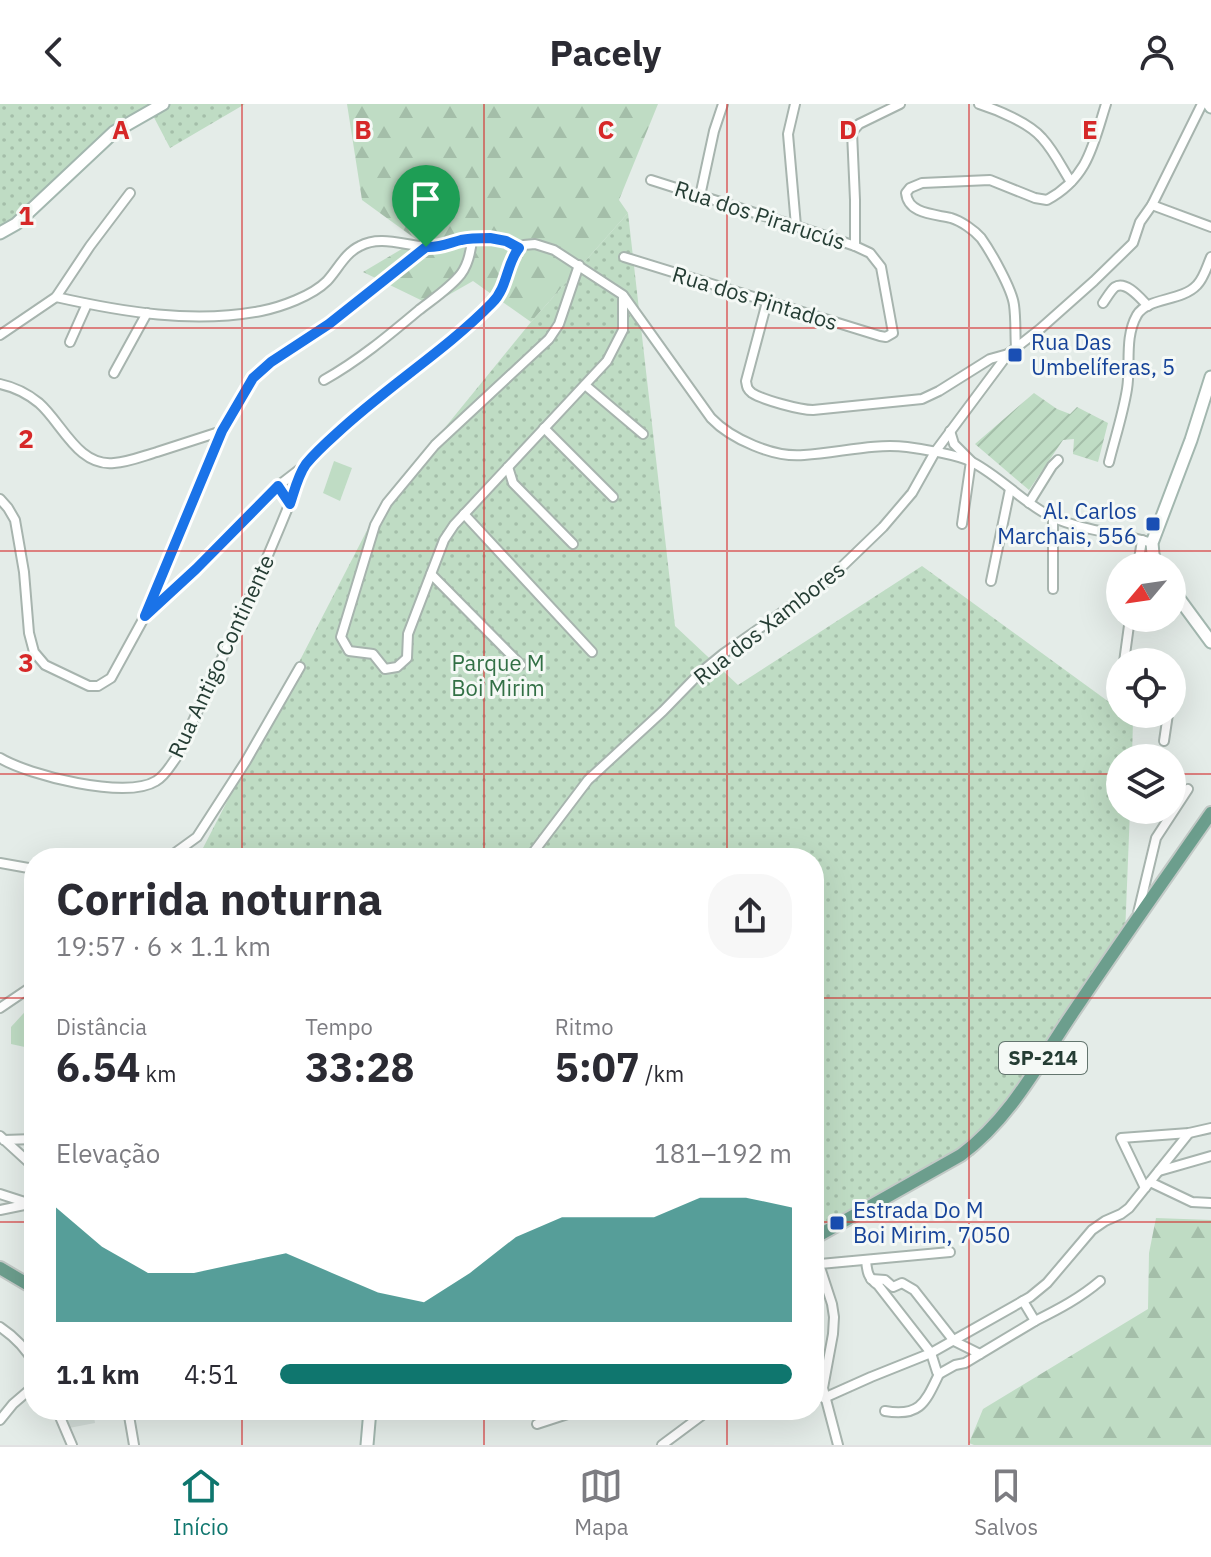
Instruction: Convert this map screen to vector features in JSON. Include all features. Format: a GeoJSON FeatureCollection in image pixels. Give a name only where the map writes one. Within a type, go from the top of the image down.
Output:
{"type":"FeatureCollection","features":[{"type":"Feature","properties":{"kind":"main road","name":"SP-214"},"geometry":{"type":"LineString","coordinates":[[824,1232],[961,1155],[980,1140],[1014,1102],[1211,813]]}},
{"type":"Feature","properties":{"kind":"main road"},"geometry":{"type":"LineString","coordinates":[[0,1268],[24,1282]]}},
{"type":"Feature","properties":{"kind":"street"},"geometry":{"type":"LineString","coordinates":[[0,233],[16,224],[114,132],[163,104]]}},
{"type":"Feature","properties":{"kind":"street"},"geometry":{"type":"LineString","coordinates":[[700,196],[723,104]]}},
{"type":"Feature","properties":{"kind":"street"},"geometry":{"type":"LineString","coordinates":[[795,104],[788,148],[796,226]]}},
{"type":"Feature","properties":{"kind":"street"},"geometry":{"type":"LineString","coordinates":[[855,246],[852,132],[859,124],[900,104]]}},
{"type":"Feature","properties":{"kind":"street"},"geometry":{"type":"LineString","coordinates":[[979,104],[1030,127],[1040,135],[1071,182]]}},
{"type":"Feature","properties":{"kind":"street"},"geometry":{"type":"LineString","coordinates":[[1012,351],[1012,296],[980,237],[953,218],[916,208],[909,203],[906,193],[922,183],[990,180],[1047,200],[1071,182],[1085,166],[1106,104]]}},
{"type":"Feature","properties":{"kind":"street"},"geometry":{"type":"LineString","coordinates":[[767,302],[746,381],[753,393],[799,409],[813,410],[922,399],[990,359],[1012,351],[1051,320],[1133,243],[1140,222],[1152,205],[1202,104]]}},
{"type":"Feature","properties":{"kind":"street","name":"Rua dos Pirarucús"},"geometry":{"type":"LineString","coordinates":[[651,180],[870,253],[881,267],[893,333],[886,337]]}},
{"type":"Feature","properties":{"kind":"street"},"geometry":{"type":"LineString","coordinates":[[0,335],[56,297],[130,193]]}},
{"type":"Feature","properties":{"kind":"street"},"geometry":{"type":"LineString","coordinates":[[1152,205],[1211,227]]}},
{"type":"Feature","properties":{"kind":"street"},"geometry":{"type":"LineString","coordinates":[[56,297],[147,313],[219,316],[263,310],[313,291],[325,282],[348,254],[372,241],[426,247],[490,238],[519,248]]}},
{"type":"Feature","properties":{"kind":"street"},"geometry":{"type":"LineString","coordinates":[[324,380],[374,347],[448,286],[467,265],[472,239]]}},
{"type":"Feature","properties":{"kind":"street"},"geometry":{"type":"LineString","coordinates":[[145,616],[278,486],[304,466],[352,419],[493,302],[504,286],[515,254],[524,245],[535,244],[554,250],[623,295],[711,418],[720,428],[741,441],[798,456],[874,447],[906,447],[971,461]]}},
{"type":"Feature","properties":{"kind":"street"},"geometry":{"type":"LineString","coordinates":[[0,499],[15,520],[24,572],[30,644],[34,652],[45,665],[89,686],[106,683],[145,616],[222,431],[253,378],[329,324],[426,247]]}},
{"type":"Feature","properties":{"kind":"street","name":"Rua dos Pintados"},"geometry":{"type":"LineString","coordinates":[[624,257],[886,337]]}},
{"type":"Feature","properties":{"kind":"street"},"geometry":{"type":"LineString","coordinates":[[1109,462],[1126,391],[1129,340],[1136,317],[1148,306],[1177,298],[1196,287],[1211,257]]}},
{"type":"Feature","properties":{"kind":"street"},"geometry":{"type":"LineString","coordinates":[[579,265],[559,324],[549,339],[435,445],[387,503],[375,525],[341,637],[349,651],[373,654],[385,669],[397,667],[407,658],[408,634],[444,540],[464,514],[607,361],[623,330],[623,295]]}},
{"type":"Feature","properties":{"kind":"street"},"geometry":{"type":"LineString","coordinates":[[1103,303],[1114,287],[1125,286],[1148,306]]}},
{"type":"Feature","properties":{"kind":"street"},"geometry":{"type":"LineString","coordinates":[[70,342],[87,304]]}},
{"type":"Feature","properties":{"kind":"street"},"geometry":{"type":"LineString","coordinates":[[114,373],[147,313]]}},
{"type":"Feature","properties":{"kind":"street","name":"Rua dos Xambores"},"geometry":{"type":"LineString","coordinates":[[536,848],[597,770],[711,663],[827,581],[883,527],[912,493],[935,452],[1012,351]]}},
{"type":"Feature","properties":{"kind":"street"},"geometry":{"type":"LineString","coordinates":[[1141,552],[1191,440],[1211,377]]}},
{"type":"Feature","properties":{"kind":"street"},"geometry":{"type":"LineString","coordinates":[[0,384],[37,402],[83,454],[101,462],[114,463],[137,458],[222,431]]}},
{"type":"Feature","properties":{"kind":"street"},"geometry":{"type":"LineString","coordinates":[[585,385],[643,434]]}},
{"type":"Feature","properties":{"kind":"street"},"geometry":{"type":"LineString","coordinates":[[544,428],[613,497]]}},
{"type":"Feature","properties":{"kind":"street"},"geometry":{"type":"LineString","coordinates":[[950,431],[954,444],[971,461],[1053,517],[1147,541]]}},
{"type":"Feature","properties":{"kind":"street"},"geometry":{"type":"LineString","coordinates":[[1029,503],[1058,460]]}},
{"type":"Feature","properties":{"kind":"street"},"geometry":{"type":"LineString","coordinates":[[962,524],[971,461]]}},
{"type":"Feature","properties":{"kind":"street","name":"Rua Antigo Continente"},"geometry":{"type":"LineString","coordinates":[[0,758],[28,771],[90,786],[135,788],[156,781],[164,774],[176,758],[235,630],[304,466]]}},
{"type":"Feature","properties":{"kind":"street"},"geometry":{"type":"LineString","coordinates":[[508,467],[513,483],[573,544]]}},
{"type":"Feature","properties":{"kind":"street"},"geometry":{"type":"LineString","coordinates":[[278,486],[290,504]]}},
{"type":"Feature","properties":{"kind":"street"},"geometry":{"type":"LineString","coordinates":[[991,581],[1010,489]]}},
{"type":"Feature","properties":{"kind":"street"},"geometry":{"type":"LineString","coordinates":[[464,514],[592,652]]}},
{"type":"Feature","properties":{"kind":"street"},"geometry":{"type":"LineString","coordinates":[[1053,517],[1053,589]]}},
{"type":"Feature","properties":{"kind":"street"},"geometry":{"type":"LineString","coordinates":[[1147,541],[1152,552]]}},
{"type":"Feature","properties":{"kind":"street"},"geometry":{"type":"LineString","coordinates":[[431,574],[521,665]]}},
{"type":"Feature","properties":{"kind":"street"},"geometry":{"type":"LineString","coordinates":[[1186,608],[1211,642]]}},
{"type":"Feature","properties":{"kind":"street"},"geometry":{"type":"LineString","coordinates":[[182,848],[197,837],[246,761],[300,667]]}},
{"type":"Feature","properties":{"kind":"street"},"geometry":{"type":"LineString","coordinates":[[1164,741],[1166,728]]}},
{"type":"Feature","properties":{"kind":"street"},"geometry":{"type":"LineString","coordinates":[[1136,920],[1156,838],[1188,789]]}},
{"type":"Feature","properties":{"kind":"street"},"geometry":{"type":"LineString","coordinates":[[0,863],[24,867]]}},
{"type":"Feature","properties":{"kind":"street"},"geometry":{"type":"LineString","coordinates":[[0,1008],[24,992]]}},
{"type":"Feature","properties":{"kind":"street"},"geometry":{"type":"LineString","coordinates":[[1211,1128],[1189,1133],[1121,1138],[1148,1185],[1192,1202],[1211,1203]]}},
{"type":"Feature","properties":{"kind":"street"},"geometry":{"type":"LineString","coordinates":[[826,1403],[871,1377],[931,1353],[1023,1301],[1047,1283],[1092,1230],[1121,1214],[1189,1133]]}},
{"type":"Feature","properties":{"kind":"street"},"geometry":{"type":"LineString","coordinates":[[2,1138],[24,1139]]}},
{"type":"Feature","properties":{"kind":"street"},"geometry":{"type":"LineString","coordinates":[[2,1138],[24,1158]]}},
{"type":"Feature","properties":{"kind":"street"},"geometry":{"type":"LineString","coordinates":[[1158,1172],[1211,1156]]}},
{"type":"Feature","properties":{"kind":"street"},"geometry":{"type":"LineString","coordinates":[[0,1194],[24,1201]]}},
{"type":"Feature","properties":{"kind":"street"},"geometry":{"type":"LineString","coordinates":[[0,1210],[24,1206]]}},
{"type":"Feature","properties":{"kind":"street"},"geometry":{"type":"LineString","coordinates":[[824,1264],[950,1252]]}},
{"type":"Feature","properties":{"kind":"street"},"geometry":{"type":"LineString","coordinates":[[866,1260],[870,1279],[931,1353],[939,1374]]}},
{"type":"Feature","properties":{"kind":"street"},"geometry":{"type":"LineString","coordinates":[[824,1277],[834,1317],[824,1378],[826,1403],[838,1445]]}},
{"type":"Feature","properties":{"kind":"street"},"geometry":{"type":"LineString","coordinates":[[870,1279],[885,1280],[893,1287],[902,1283],[914,1290],[954,1341],[980,1354]]}},
{"type":"Feature","properties":{"kind":"street"},"geometry":{"type":"LineString","coordinates":[[885,1411],[902,1414],[914,1411],[929,1396],[939,1374],[965,1363],[1066,1306],[1100,1281]]}},
{"type":"Feature","properties":{"kind":"street"},"geometry":{"type":"LineString","coordinates":[[1023,1301],[1035,1321]]}},
{"type":"Feature","properties":{"kind":"street"},"geometry":{"type":"LineString","coordinates":[[0,1327],[24,1347]]}},
{"type":"Feature","properties":{"kind":"street"},"geometry":{"type":"LineString","coordinates":[[0,1420],[24,1395]]}},
{"type":"Feature","properties":{"kind":"street"},"geometry":{"type":"LineString","coordinates":[[61,1420],[71,1444]]}},
{"type":"Feature","properties":{"kind":"street"},"geometry":{"type":"LineString","coordinates":[[130,1420],[134,1445]]}},
{"type":"Feature","properties":{"kind":"street"},"geometry":{"type":"LineString","coordinates":[[367,1445],[369,1420]]}},
{"type":"Feature","properties":{"kind":"street"},"geometry":{"type":"LineString","coordinates":[[537,1424],[549,1420]]}},
{"type":"Feature","properties":{"kind":"street"},"geometry":{"type":"LineString","coordinates":[[662,1445],[696,1420]]}},
{"type":"Feature","properties":{"kind":"shaded area"},"geometry":{"type":"Polygon","coordinates":[[[66,1420],[95,1420],[95,1423],[69,1428],[66,1420]]]}},
{"type":"Feature","properties":{"kind":"green space"},"geometry":{"type":"Polygon","coordinates":[[[0,104],[245,104],[170,148],[148,106],[110,127],[0,230],[0,104]]]}},
{"type":"Feature","properties":{"kind":"green space"},"geometry":{"type":"Polygon","coordinates":[[[347,104],[658,104],[619,200],[628,213],[531,322],[473,281],[431,305],[363,272],[417,240],[362,200],[347,104]]]}},
{"type":"Feature","properties":{"kind":"green space","name":"Parque M Boi Mirim"},"geometry":{"type":"Polygon","coordinates":[[[628,213],[675,626],[738,685],[922,566],[1106,700],[1106,728],[1133,728],[1132,744],[1106,744],[1106,824],[1129,824],[1125,935],[1019,1107],[974,1155],[824,1233],[824,848],[203,848],[377,511],[531,322],[628,213]]]}},
{"type":"Feature","properties":{"kind":"green space"},"geometry":{"type":"Polygon","coordinates":[[[1034,393],[1057,409],[1070,414],[1077,407],[1108,423],[1098,462],[1073,454],[1074,439],[1063,440],[1029,490],[975,444],[1034,393]]]}},
{"type":"Feature","properties":{"kind":"green space"},"geometry":{"type":"Polygon","coordinates":[[[334,461],[352,468],[340,501],[323,493],[334,461]]]}},
{"type":"Feature","properties":{"kind":"green space"},"geometry":{"type":"Polygon","coordinates":[[[24,1013],[24,1047],[11,1044],[11,1027],[24,1013]]]}},
{"type":"Feature","properties":{"kind":"green space"},"geometry":{"type":"Polygon","coordinates":[[[1156,1218],[1211,1220],[1211,1445],[969,1443],[983,1409],[1148,1309],[1149,1253],[1156,1218]]]}},
{"type":"Feature","properties":{"kind":"place","name":"Rua Das Umbelíferas, 5"},"geometry":{"type":"Point","coordinates":[1015,355]}},
{"type":"Feature","properties":{"kind":"place","name":"Al. Carlos Marchais, 556"},"geometry":{"type":"Point","coordinates":[1153,524]}},
{"type":"Feature","properties":{"kind":"place","name":"Estrada Do M Boi Mirim, 7050"},"geometry":{"type":"Point","coordinates":[837,1223]}},
{"type":"Feature","properties":{"kind":"route"},"geometry":{"type":"LineString","coordinates":[[490,238],[519,248],[504,286],[493,302],[326,444],[304,466],[290,504],[278,486],[145,616],[222,431],[253,378],[271,362],[329,324],[426,247],[490,238]]}}]}
